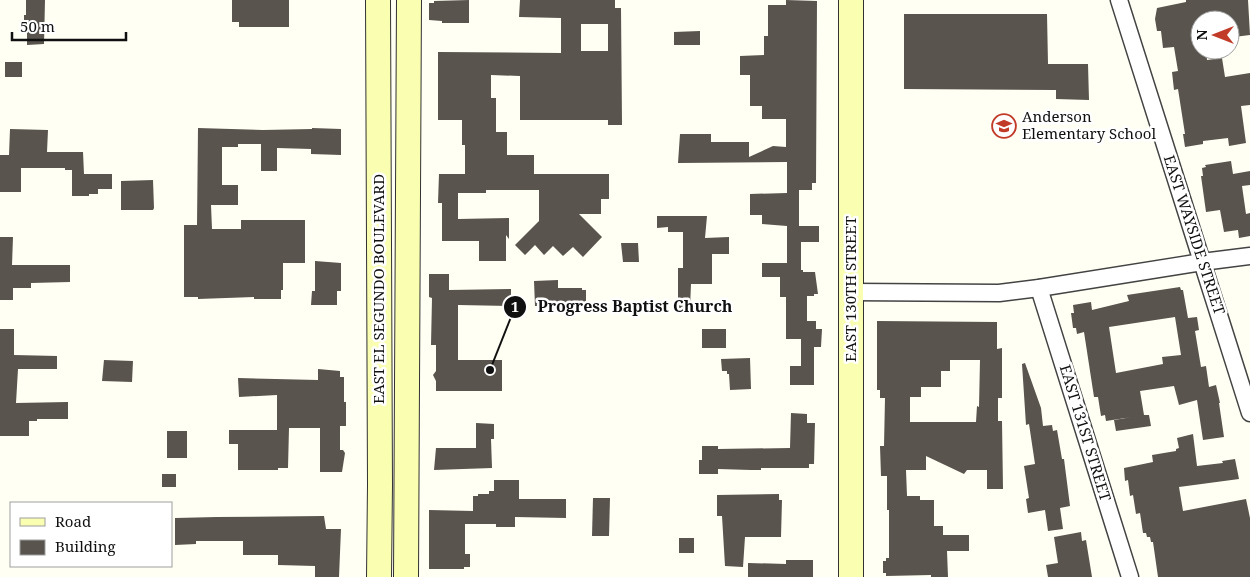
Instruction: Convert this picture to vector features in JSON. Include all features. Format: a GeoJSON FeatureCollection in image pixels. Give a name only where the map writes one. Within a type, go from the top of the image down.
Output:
{"type":"FeatureCollection","features":[{"type":"Feature","properties":{"kind":"main road","name":"EAST EL SEGUNDO BOULEVARD"},"geometry":{"type":"LineString","coordinates":[[378,0],[379,577]]}},
{"type":"Feature","properties":{"kind":"main road","name":"EAST EL SEGUNDO BOULEVARD"},"geometry":{"type":"LineString","coordinates":[[406,577],[409,0]]}},
{"type":"Feature","properties":{"kind":"main road","name":"EAST 130TH STREET"},"geometry":{"type":"LineString","coordinates":[[851,0],[851,577]]}},
{"type":"Feature","properties":{"kind":"street","name":"EAST WAYSIDE STREET"},"geometry":{"type":"LineString","coordinates":[[1119,0],[1250,413]]}},
{"type":"Feature","properties":{"kind":"street"},"geometry":{"type":"LineString","coordinates":[[851,292],[999,293],[1250,256]]}},
{"type":"Feature","properties":{"kind":"street","name":"EAST 131ST STREET"},"geometry":{"type":"LineString","coordinates":[[1040,288],[1130,577]]}},
{"type":"Feature","properties":{"kind":"building"},"geometry":{"type":"Polygon","coordinates":[[[26,0],[45,0],[44,44],[27,45],[27,27],[24,27],[26,0]]]}},
{"type":"Feature","properties":{"kind":"building"},"geometry":{"type":"Polygon","coordinates":[[[232,0],[289,0],[289,27],[239,27],[239,22],[232,22],[232,0]]]}},
{"type":"Feature","properties":{"kind":"building"},"geometry":{"type":"Polygon","coordinates":[[[469,0],[469,23],[442,23],[442,21],[429,20],[429,3],[434,3],[434,1],[469,0]]]}},
{"type":"Feature","properties":{"kind":"building"},"geometry":{"type":"Polygon","coordinates":[[[520,0],[615,0],[615,8],[621,8],[622,125],[608,125],[608,120],[520,120],[520,76],[491,75],[491,98],[496,98],[496,132],[507,132],[507,155],[534,155],[534,174],[609,174],[609,199],[601,199],[601,214],[579,214],[602,237],[583,257],[573,247],[563,256],[553,246],[544,255],[535,245],[525,255],[515,245],[539,221],[539,190],[486,190],[486,193],[458,193],[458,219],[509,218],[509,239],[506,235],[506,261],[479,261],[479,241],[442,241],[442,203],[438,203],[439,174],[465,174],[465,145],[462,145],[462,120],[438,120],[438,52],[561,53],[561,18],[519,17],[520,0]],[[581,24],[581,51],[608,51],[608,24],[581,24]]]}},
{"type":"Feature","properties":{"kind":"building"},"geometry":{"type":"Polygon","coordinates":[[[786,0],[817,1],[816,183],[812,183],[812,190],[799,190],[799,226],[819,226],[819,242],[801,242],[801,270],[803,272],[815,272],[818,294],[807,296],[807,321],[816,321],[816,329],[822,329],[821,347],[814,347],[814,385],[790,385],[790,366],[801,366],[801,339],[786,339],[786,297],[780,297],[780,277],[762,277],[762,263],[787,263],[787,226],[762,224],[762,215],[750,215],[750,194],[787,193],[787,162],[678,163],[680,134],[711,134],[711,142],[749,142],[749,157],[773,146],[786,147],[786,119],[762,119],[762,106],[750,106],[750,75],[740,75],[740,56],[764,55],[764,36],[768,36],[768,5],[786,5],[786,0]]]}},
{"type":"Feature","properties":{"kind":"building"},"geometry":{"type":"Polygon","coordinates":[[[1186,0],[1248,0],[1250,35],[1240,36],[1240,10],[1190,10],[1190,60],[1222,60],[1225,77],[1250,73],[1250,105],[1241,106],[1246,143],[1229,146],[1228,138],[1203,141],[1203,144],[1185,147],[1183,134],[1185,134],[1178,89],[1174,90],[1172,72],[1178,71],[1174,47],[1163,48],[1161,31],[1157,31],[1155,19],[1157,8],[1186,2],[1186,0]]]}},
{"type":"Feature","properties":{"kind":"building"},"geometry":{"type":"Polygon","coordinates":[[[904,14],[1047,14],[1048,64],[1088,64],[1089,100],[1056,99],[1056,90],[904,89],[904,14]]]}},
{"type":"Feature","properties":{"kind":"building"},"geometry":{"type":"Polygon","coordinates":[[[700,31],[700,45],[674,45],[674,32],[700,31]]]}},
{"type":"Feature","properties":{"kind":"building"},"geometry":{"type":"Polygon","coordinates":[[[5,62],[22,62],[22,77],[5,77],[5,62]]]}},
{"type":"Feature","properties":{"kind":"building"},"geometry":{"type":"Polygon","coordinates":[[[198,128],[263,130],[341,129],[341,155],[311,154],[311,149],[277,148],[277,171],[261,171],[261,144],[238,144],[238,147],[222,147],[222,185],[238,185],[238,205],[211,205],[212,229],[241,229],[241,220],[305,220],[305,263],[283,263],[281,299],[254,299],[254,297],[198,299],[198,297],[184,297],[184,225],[197,225],[198,128]]]}},
{"type":"Feature","properties":{"kind":"building"},"geometry":{"type":"Polygon","coordinates":[[[10,129],[48,130],[47,152],[83,152],[84,174],[112,174],[112,189],[98,189],[98,194],[89,194],[89,196],[72,196],[72,170],[65,170],[65,168],[21,168],[21,192],[0,192],[0,155],[9,155],[10,129]]]}},
{"type":"Feature","properties":{"kind":"building"},"geometry":{"type":"Polygon","coordinates":[[[1231,161],[1233,174],[1250,171],[1250,185],[1242,186],[1246,214],[1250,213],[1250,236],[1239,238],[1238,230],[1224,232],[1220,210],[1206,212],[1201,176],[1203,176],[1202,168],[1206,167],[1205,165],[1231,161]]]}},
{"type":"Feature","properties":{"kind":"building"},"geometry":{"type":"Polygon","coordinates":[[[153,180],[153,210],[121,210],[121,181],[153,180]]]}},
{"type":"Feature","properties":{"kind":"building"},"geometry":{"type":"Polygon","coordinates":[[[657,216],[707,216],[705,238],[729,237],[729,254],[712,254],[712,284],[691,284],[690,308],[678,308],[678,268],[683,268],[683,232],[668,232],[668,227],[657,228],[657,216]]]}},
{"type":"Feature","properties":{"kind":"building"},"geometry":{"type":"Polygon","coordinates":[[[0,237],[13,237],[12,265],[70,265],[70,282],[31,283],[31,288],[13,288],[13,300],[0,300],[0,237]]]}},
{"type":"Feature","properties":{"kind":"building"},"geometry":{"type":"Polygon","coordinates":[[[621,243],[638,243],[639,262],[623,262],[621,243]]]}},
{"type":"Feature","properties":{"kind":"building"},"geometry":{"type":"Polygon","coordinates":[[[315,261],[341,263],[341,291],[337,291],[337,305],[311,305],[312,291],[315,291],[315,261]]]}},
{"type":"Feature","properties":{"kind":"building"},"geometry":{"type":"Polygon","coordinates":[[[429,274],[449,274],[449,290],[511,289],[511,306],[458,305],[458,360],[502,360],[502,391],[436,391],[436,381],[433,375],[436,371],[436,345],[431,345],[432,298],[429,297],[429,274]]]}},
{"type":"Feature","properties":{"kind":"building"},"geometry":{"type":"Polygon","coordinates":[[[558,280],[558,288],[582,288],[582,290],[586,290],[586,305],[535,306],[534,281],[558,280]]]}},
{"type":"Feature","properties":{"kind":"building"},"geometry":{"type":"Polygon","coordinates":[[[1180,287],[1183,290],[1188,318],[1197,317],[1199,330],[1195,331],[1201,367],[1206,366],[1209,387],[1216,385],[1224,437],[1203,440],[1197,400],[1179,405],[1174,386],[1140,391],[1144,415],[1149,415],[1151,426],[1116,431],[1114,420],[1132,417],[1106,421],[1105,415],[1101,416],[1098,397],[1094,397],[1084,332],[1077,334],[1076,328],[1073,328],[1071,313],[1074,313],[1073,305],[1091,302],[1092,310],[1129,301],[1127,295],[1180,287]],[[1175,317],[1109,327],[1116,373],[1163,364],[1162,357],[1181,355],[1175,317]]]}},
{"type":"Feature","properties":{"kind":"building"},"geometry":{"type":"Polygon","coordinates":[[[877,321],[997,322],[997,349],[1002,348],[1002,398],[998,398],[998,421],[1002,421],[1003,489],[987,489],[987,470],[967,470],[964,474],[926,456],[926,470],[906,470],[907,496],[920,496],[920,500],[934,500],[934,526],[943,526],[943,535],[969,535],[969,551],[947,551],[948,577],[931,577],[931,575],[886,576],[886,573],[883,573],[883,561],[889,558],[889,510],[887,510],[887,476],[881,476],[880,446],[884,446],[885,398],[880,398],[880,390],[877,390],[877,321]],[[950,360],[950,371],[941,371],[941,387],[921,387],[921,397],[910,397],[910,422],[976,422],[977,406],[979,407],[980,360],[950,360]]]}},
{"type":"Feature","properties":{"kind":"building"},"geometry":{"type":"Polygon","coordinates":[[[0,329],[14,329],[14,355],[57,356],[57,369],[18,369],[16,403],[68,402],[68,419],[37,419],[37,421],[29,421],[29,436],[0,436],[0,329]]]}},
{"type":"Feature","properties":{"kind":"building"},"geometry":{"type":"Polygon","coordinates":[[[702,329],[726,329],[726,348],[702,348],[702,329]]]}},
{"type":"Feature","properties":{"kind":"building"},"geometry":{"type":"Polygon","coordinates":[[[750,358],[751,389],[730,390],[729,374],[727,374],[727,371],[722,371],[721,359],[750,358]]]}},
{"type":"Feature","properties":{"kind":"building"},"geometry":{"type":"Polygon","coordinates":[[[104,360],[133,361],[132,382],[102,381],[104,360]]]}},
{"type":"Feature","properties":{"kind":"building"},"geometry":{"type":"Polygon","coordinates":[[[1025,363],[1041,408],[1043,426],[1052,425],[1053,431],[1057,430],[1062,459],[1064,459],[1070,506],[1060,508],[1063,529],[1048,531],[1045,510],[1028,513],[1026,499],[1029,498],[1024,466],[1035,464],[1029,424],[1026,425],[1022,364],[1025,363]]]}},
{"type":"Feature","properties":{"kind":"building"},"geometry":{"type":"Polygon","coordinates":[[[318,369],[340,371],[340,377],[344,377],[346,426],[340,426],[340,450],[343,450],[345,453],[342,472],[320,472],[320,428],[289,428],[288,468],[278,468],[278,470],[238,470],[238,444],[229,444],[229,430],[277,430],[277,395],[239,397],[238,378],[318,380],[318,369]]]}},
{"type":"Feature","properties":{"kind":"building"},"geometry":{"type":"Polygon","coordinates":[[[791,413],[807,414],[807,423],[815,423],[814,464],[809,464],[809,468],[718,469],[718,474],[699,474],[702,446],[718,446],[718,449],[790,448],[791,413]]]}},
{"type":"Feature","properties":{"kind":"building"},"geometry":{"type":"Polygon","coordinates":[[[476,423],[494,424],[494,439],[491,439],[492,468],[434,470],[436,448],[476,448],[476,423]]]}},
{"type":"Feature","properties":{"kind":"building"},"geometry":{"type":"Polygon","coordinates":[[[167,431],[187,431],[187,458],[167,458],[167,431]]]}},
{"type":"Feature","properties":{"kind":"building"},"geometry":{"type":"Polygon","coordinates":[[[1193,434],[1197,466],[1223,463],[1222,461],[1235,459],[1239,479],[1179,487],[1183,511],[1246,499],[1250,518],[1250,577],[1158,577],[1153,542],[1151,542],[1150,537],[1147,537],[1146,533],[1143,533],[1140,513],[1136,514],[1133,495],[1130,496],[1128,480],[1125,481],[1124,468],[1153,462],[1152,455],[1176,451],[1179,448],[1177,438],[1193,434]]]}},
{"type":"Feature","properties":{"kind":"building"},"geometry":{"type":"Polygon","coordinates":[[[162,474],[176,474],[176,487],[162,487],[162,474]]]}},
{"type":"Feature","properties":{"kind":"building"},"geometry":{"type":"Polygon","coordinates":[[[494,480],[519,480],[519,499],[566,499],[566,518],[515,517],[515,527],[496,527],[496,524],[465,524],[465,554],[470,554],[470,567],[464,567],[464,569],[429,569],[429,510],[473,511],[473,496],[489,494],[489,491],[494,491],[494,480]]]}},
{"type":"Feature","properties":{"kind":"building"},"geometry":{"type":"Polygon","coordinates":[[[779,494],[779,500],[782,500],[781,537],[745,537],[743,567],[725,566],[722,516],[717,516],[717,495],[779,494]]]}},
{"type":"Feature","properties":{"kind":"building"},"geometry":{"type":"Polygon","coordinates":[[[593,498],[610,498],[609,536],[592,536],[593,498]]]}},
{"type":"Feature","properties":{"kind":"building"},"geometry":{"type":"Polygon","coordinates":[[[324,516],[326,529],[341,529],[339,577],[315,577],[315,566],[278,565],[278,555],[243,555],[243,541],[196,541],[196,544],[175,545],[175,518],[324,516]]]}},
{"type":"Feature","properties":{"kind":"building"},"geometry":{"type":"Polygon","coordinates":[[[1081,532],[1082,541],[1086,540],[1092,577],[1048,577],[1046,565],[1058,563],[1054,537],[1081,532]]]}},
{"type":"Feature","properties":{"kind":"building"},"geometry":{"type":"Polygon","coordinates":[[[679,538],[694,538],[694,553],[679,553],[679,538]]]}},
{"type":"Feature","properties":{"kind":"building"},"geometry":{"type":"Polygon","coordinates":[[[786,560],[813,560],[813,577],[748,577],[748,563],[786,564],[786,560]]]}},
{"type":"Feature","properties":{"kind":"place","name":"Anderson Elementary School"},"geometry":{"type":"Point","coordinates":[1004,126]}},
{"type":"Feature","properties":{"kind":"place","name":"Progress Baptist Church"},"geometry":{"type":"Point","coordinates":[490,370]}}]}
